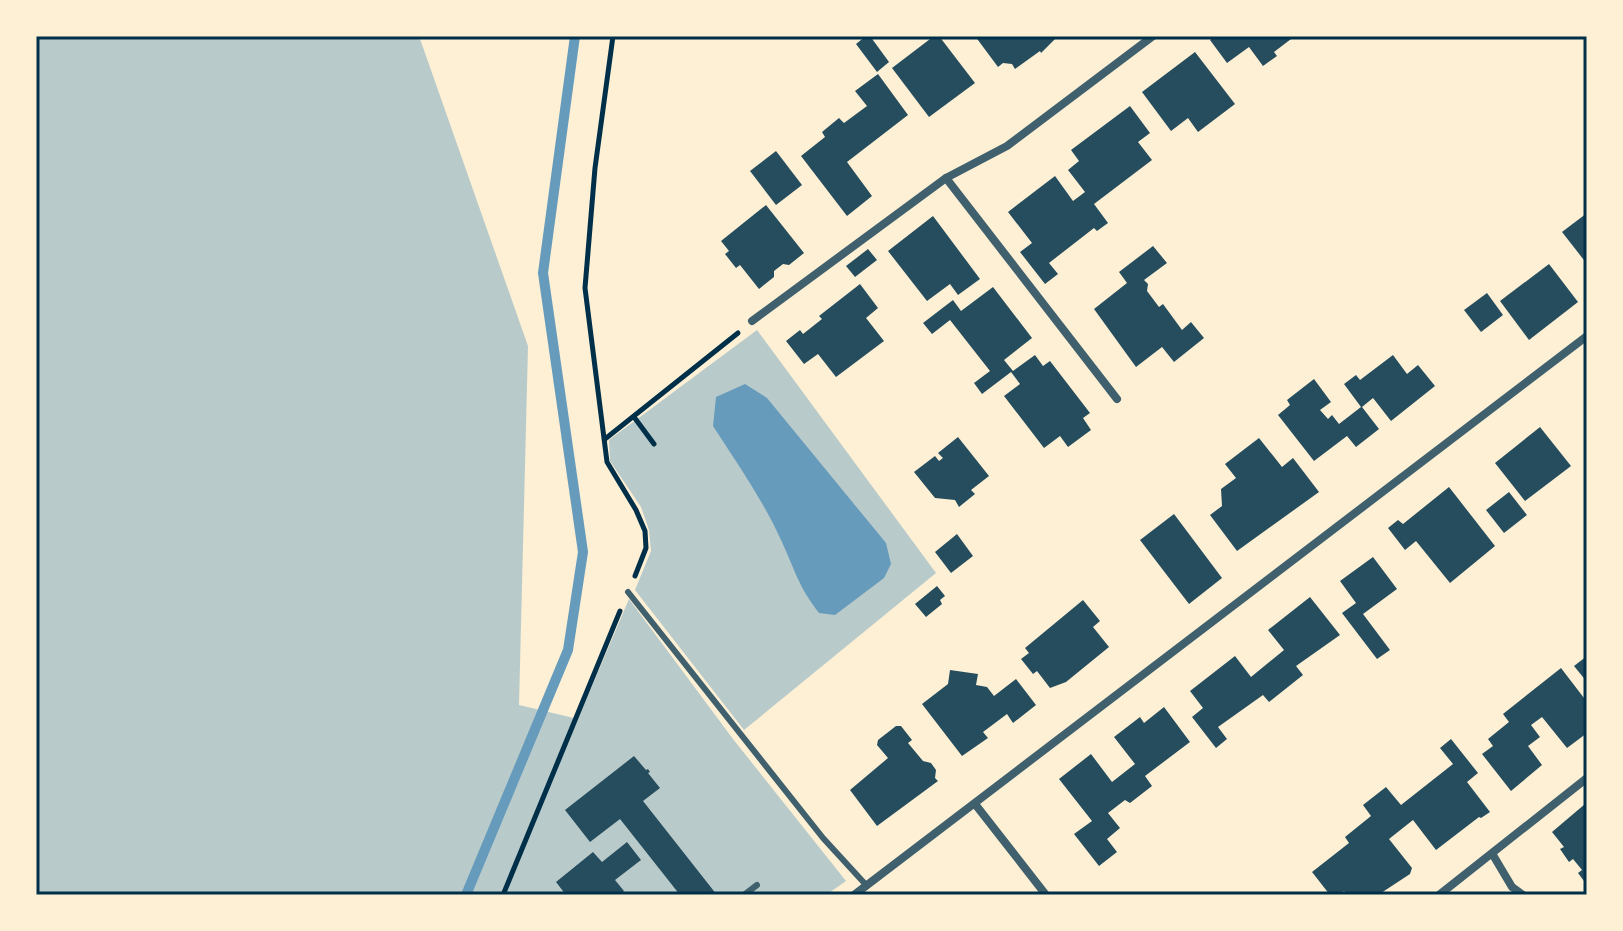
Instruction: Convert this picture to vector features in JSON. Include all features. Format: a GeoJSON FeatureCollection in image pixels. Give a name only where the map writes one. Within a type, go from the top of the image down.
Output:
{"type":"FeatureCollection","features":[{"type":"Feature","properties":{"kind":"street"},"geometry":{"type":"LineString","coordinates":[[752,321],[946,178],[1007,146],[1153,36]]}},
{"type":"Feature","properties":{"kind":"street"},"geometry":{"type":"LineString","coordinates":[[946,178],[1117,399]]}},
{"type":"Feature","properties":{"kind":"street"},"geometry":{"type":"LineString","coordinates":[[854,895],[1587,336]]}},
{"type":"Feature","properties":{"kind":"street"},"geometry":{"type":"LineString","coordinates":[[1439,895],[1587,778]]}},
{"type":"Feature","properties":{"kind":"street"},"geometry":{"type":"LineString","coordinates":[[975,804],[1046,895]]}},
{"type":"Feature","properties":{"kind":"street"},"geometry":{"type":"LineString","coordinates":[[1493,855],[1512,887],[1523,895]]}},
{"type":"Feature","properties":{"kind":"lane"},"geometry":{"type":"LineString","coordinates":[[628,592],[823,838],[867,886]]}},
{"type":"Feature","properties":{"kind":"lane"},"geometry":{"type":"LineString","coordinates":[[744,895],[757,885]]}},
{"type":"Feature","properties":{"kind":"path"},"geometry":{"type":"LineString","coordinates":[[503,895],[646,548],[645,531],[636,510],[607,462],[585,288],[595,168],[613,36]]}},
{"type":"Feature","properties":{"kind":"path"},"geometry":{"type":"LineString","coordinates":[[604,439],[752,321]]}},
{"type":"Feature","properties":{"kind":"path"},"geometry":{"type":"LineString","coordinates":[[634,417],[654,444]]}},
{"type":"Feature","properties":{"kind":"shaded area"},"geometry":{"type":"Polygon","coordinates":[[[36,36],[419,36],[528,346],[519,705],[578,719],[629,599],[733,739],[846,881],[826,895],[36,895],[36,36]]]}},
{"type":"Feature","properties":{"kind":"shaded area"},"geometry":{"type":"Polygon","coordinates":[[[757,330],[936,573],[744,730],[635,590],[651,551],[649,530],[641,507],[610,461],[609,440],[757,330]]]}},
{"type":"Feature","properties":{"kind":"water"},"geometry":{"type":"Polygon","coordinates":[[[745,384],[767,398],[886,543],[891,564],[884,578],[835,615],[819,613],[801,586],[766,511],[713,426],[716,397],[745,384]]]}},
{"type":"Feature","properties":{"kind":"building"},"geometry":{"type":"Polygon","coordinates":[[[870,36],[889,62],[877,72],[856,44],[870,36]]]}},
{"type":"Feature","properties":{"kind":"building"},"geometry":{"type":"Polygon","coordinates":[[[934,36],[939,36],[975,83],[929,117],[892,68],[934,36]]]}},
{"type":"Feature","properties":{"kind":"building"},"geometry":{"type":"Polygon","coordinates":[[[975,36],[1066,38],[1055,39],[1041,53],[1015,69],[1012,64],[1003,63],[998,67],[975,36]]]}},
{"type":"Feature","properties":{"kind":"building"},"geometry":{"type":"Polygon","coordinates":[[[1215,36],[1240,36],[1242,39],[1246,36],[1295,36],[1274,52],[1277,56],[1263,66],[1249,47],[1227,63],[1210,40],[1215,36]]]}},
{"type":"Feature","properties":{"kind":"building"},"geometry":{"type":"Polygon","coordinates":[[[1195,52],[1235,104],[1198,132],[1188,118],[1171,131],[1142,92],[1195,52]]]}},
{"type":"Feature","properties":{"kind":"building"},"geometry":{"type":"Polygon","coordinates":[[[878,74],[908,115],[847,162],[872,196],[847,216],[801,156],[825,137],[822,132],[839,118],[844,123],[867,106],[855,91],[878,74]]]}},
{"type":"Feature","properties":{"kind":"building"},"geometry":{"type":"Polygon","coordinates":[[[1130,106],[1150,133],[1138,142],[1152,160],[1094,204],[1108,223],[1097,231],[1094,228],[1049,263],[1058,274],[1045,284],[1020,252],[1032,243],[1008,212],[1055,176],[1073,201],[1085,192],[1068,170],[1079,161],[1071,150],[1130,106]]]}},
{"type":"Feature","properties":{"kind":"building"},"geometry":{"type":"Polygon","coordinates":[[[776,151],[802,185],[776,205],[750,171],[776,151]]]}},
{"type":"Feature","properties":{"kind":"building"},"geometry":{"type":"Polygon","coordinates":[[[766,205],[804,253],[789,265],[783,264],[774,271],[774,277],[759,289],[740,265],[736,268],[725,254],[729,251],[721,241],[766,205]]]}},
{"type":"Feature","properties":{"kind":"building"},"geometry":{"type":"Polygon","coordinates":[[[1587,213],[1587,264],[1562,232],[1587,213]]]}},
{"type":"Feature","properties":{"kind":"building"},"geometry":{"type":"Polygon","coordinates":[[[933,216],[980,279],[958,295],[950,284],[927,301],[888,251],[933,216]]]}},
{"type":"Feature","properties":{"kind":"building"},"geometry":{"type":"Polygon","coordinates":[[[1153,246],[1167,263],[1144,280],[1148,284],[1147,291],[1159,307],[1163,304],[1182,330],[1191,322],[1204,338],[1174,362],[1162,347],[1136,367],[1094,309],[1127,283],[1119,272],[1153,246]]]}},
{"type":"Feature","properties":{"kind":"building"},"geometry":{"type":"Polygon","coordinates":[[[868,249],[877,260],[855,277],[846,266],[868,249]]]}},
{"type":"Feature","properties":{"kind":"building"},"geometry":{"type":"Polygon","coordinates":[[[1549,264],[1578,302],[1529,340],[1500,301],[1549,264]]]}},
{"type":"Feature","properties":{"kind":"building"},"geometry":{"type":"Polygon","coordinates":[[[860,284],[878,308],[866,318],[884,341],[836,377],[818,354],[804,364],[786,341],[800,330],[803,334],[822,319],[819,316],[860,284]]]}},
{"type":"Feature","properties":{"kind":"building"},"geometry":{"type":"Polygon","coordinates":[[[993,287],[1032,338],[1004,360],[1013,371],[1035,355],[1043,366],[1050,361],[1090,413],[1083,418],[1091,430],[1068,447],[1060,436],[1044,448],[1004,396],[1020,384],[1011,372],[982,394],[974,383],[990,371],[950,320],[932,334],[923,323],[953,300],[961,311],[993,287]]]}},
{"type":"Feature","properties":{"kind":"building"},"geometry":{"type":"Polygon","coordinates":[[[1487,293],[1503,315],[1481,332],[1464,310],[1487,293]]]}},
{"type":"Feature","properties":{"kind":"building"},"geometry":{"type":"Polygon","coordinates":[[[1393,355],[1407,374],[1418,365],[1435,386],[1391,421],[1373,398],[1362,407],[1379,429],[1356,447],[1347,436],[1314,461],[1278,415],[1290,405],[1287,400],[1314,379],[1331,402],[1320,410],[1328,419],[1332,415],[1339,424],[1361,407],[1344,384],[1356,375],[1360,380],[1393,355]]]}},
{"type":"Feature","properties":{"kind":"building"},"geometry":{"type":"Polygon","coordinates":[[[1540,427],[1571,466],[1525,501],[1495,463],[1540,427]]]}},
{"type":"Feature","properties":{"kind":"building"},"geometry":{"type":"Polygon","coordinates":[[[958,437],[989,476],[971,490],[975,494],[959,507],[955,500],[935,498],[914,472],[935,456],[939,461],[943,458],[938,453],[958,437]]]}},
{"type":"Feature","properties":{"kind":"building"},"geometry":{"type":"Polygon","coordinates":[[[1259,438],[1282,467],[1293,458],[1319,492],[1237,551],[1210,515],[1222,506],[1221,489],[1236,478],[1225,464],[1259,438]]]}},
{"type":"Feature","properties":{"kind":"building"},"geometry":{"type":"Polygon","coordinates":[[[1449,487],[1495,546],[1450,583],[1416,541],[1405,550],[1388,528],[1398,520],[1403,524],[1449,487]]]}},
{"type":"Feature","properties":{"kind":"building"},"geometry":{"type":"Polygon","coordinates":[[[1509,492],[1527,515],[1504,533],[1486,510],[1509,492]]]}},
{"type":"Feature","properties":{"kind":"building"},"geometry":{"type":"Polygon","coordinates":[[[1174,514],[1222,578],[1189,604],[1140,540],[1174,514]]]}},
{"type":"Feature","properties":{"kind":"building"},"geometry":{"type":"Polygon","coordinates":[[[957,534],[973,556],[951,573],[935,552],[957,534]]]}},
{"type":"Feature","properties":{"kind":"building"},"geometry":{"type":"Polygon","coordinates":[[[1373,557],[1397,589],[1363,614],[1390,650],[1377,659],[1342,613],[1356,603],[1340,581],[1373,557]]]}},
{"type":"Feature","properties":{"kind":"building"},"geometry":{"type":"Polygon","coordinates":[[[937,586],[945,596],[940,600],[942,604],[926,617],[915,604],[937,586]]]}},
{"type":"Feature","properties":{"kind":"building"},"geometry":{"type":"Polygon","coordinates":[[[1310,597],[1340,635],[1296,666],[1303,675],[1269,702],[1263,695],[1218,727],[1227,739],[1216,748],[1192,717],[1203,708],[1190,691],[1235,656],[1251,677],[1284,650],[1268,630],[1310,597]]]}},
{"type":"Feature","properties":{"kind":"building"},"geometry":{"type":"Polygon","coordinates":[[[1083,600],[1100,621],[1093,627],[1109,647],[1066,682],[1050,688],[1037,671],[1033,674],[1021,659],[1029,653],[1025,648],[1083,600]]]}},
{"type":"Feature","properties":{"kind":"building"},"geometry":{"type":"Polygon","coordinates":[[[1587,656],[1587,682],[1574,666],[1587,656]]]}},
{"type":"Feature","properties":{"kind":"building"},"geometry":{"type":"Polygon","coordinates":[[[1561,668],[1587,698],[1587,733],[1567,748],[1542,717],[1531,725],[1540,737],[1528,746],[1542,765],[1511,791],[1482,754],[1493,746],[1488,739],[1509,722],[1503,714],[1561,668]]]}},
{"type":"Feature","properties":{"kind":"building"},"geometry":{"type":"Polygon","coordinates":[[[950,670],[978,674],[976,685],[987,687],[994,696],[1016,679],[1036,705],[1013,723],[1007,714],[983,732],[988,738],[962,756],[922,704],[948,684],[950,670]]]}},
{"type":"Feature","properties":{"kind":"building"},"geometry":{"type":"Polygon","coordinates":[[[1164,707],[1190,742],[1145,776],[1152,786],[1130,803],[1125,800],[1108,813],[1120,828],[1107,839],[1117,852],[1099,866],[1074,834],[1092,821],[1059,779],[1091,754],[1112,782],[1135,764],[1114,737],[1140,717],[1144,723],[1164,707]]]}},
{"type":"Feature","properties":{"kind":"building"},"geometry":{"type":"Polygon","coordinates":[[[896,726],[901,726],[912,740],[908,743],[923,761],[931,763],[938,781],[877,826],[850,790],[888,758],[877,745],[878,740],[896,726]]]}},
{"type":"Feature","properties":{"kind":"building"},"geometry":{"type":"Polygon","coordinates":[[[1451,739],[1478,773],[1467,782],[1490,812],[1436,850],[1413,820],[1389,839],[1412,868],[1410,874],[1378,895],[1347,895],[1344,891],[1340,895],[1330,895],[1312,872],[1349,843],[1345,837],[1371,816],[1363,805],[1386,787],[1401,805],[1453,764],[1440,748],[1451,739]]]}},
{"type":"Feature","properties":{"kind":"building"},"geometry":{"type":"Polygon","coordinates":[[[634,756],[648,769],[660,788],[643,801],[717,895],[680,895],[620,819],[590,842],[565,810],[634,756]]]}},
{"type":"Feature","properties":{"kind":"building"},"geometry":{"type":"Polygon","coordinates":[[[1585,804],[1587,885],[1578,873],[1582,870],[1573,859],[1569,862],[1560,849],[1564,847],[1552,832],[1585,804]]]}},
{"type":"Feature","properties":{"kind":"building"},"geometry":{"type":"Polygon","coordinates":[[[627,842],[641,860],[615,880],[624,891],[619,895],[566,895],[556,882],[593,852],[602,862],[627,842]]]}},
{"type":"Feature","properties":{"kind":"waterway"},"geometry":{"type":"LineString","coordinates":[[466,895],[568,650],[583,552],[543,273],[575,36]]}}]}
